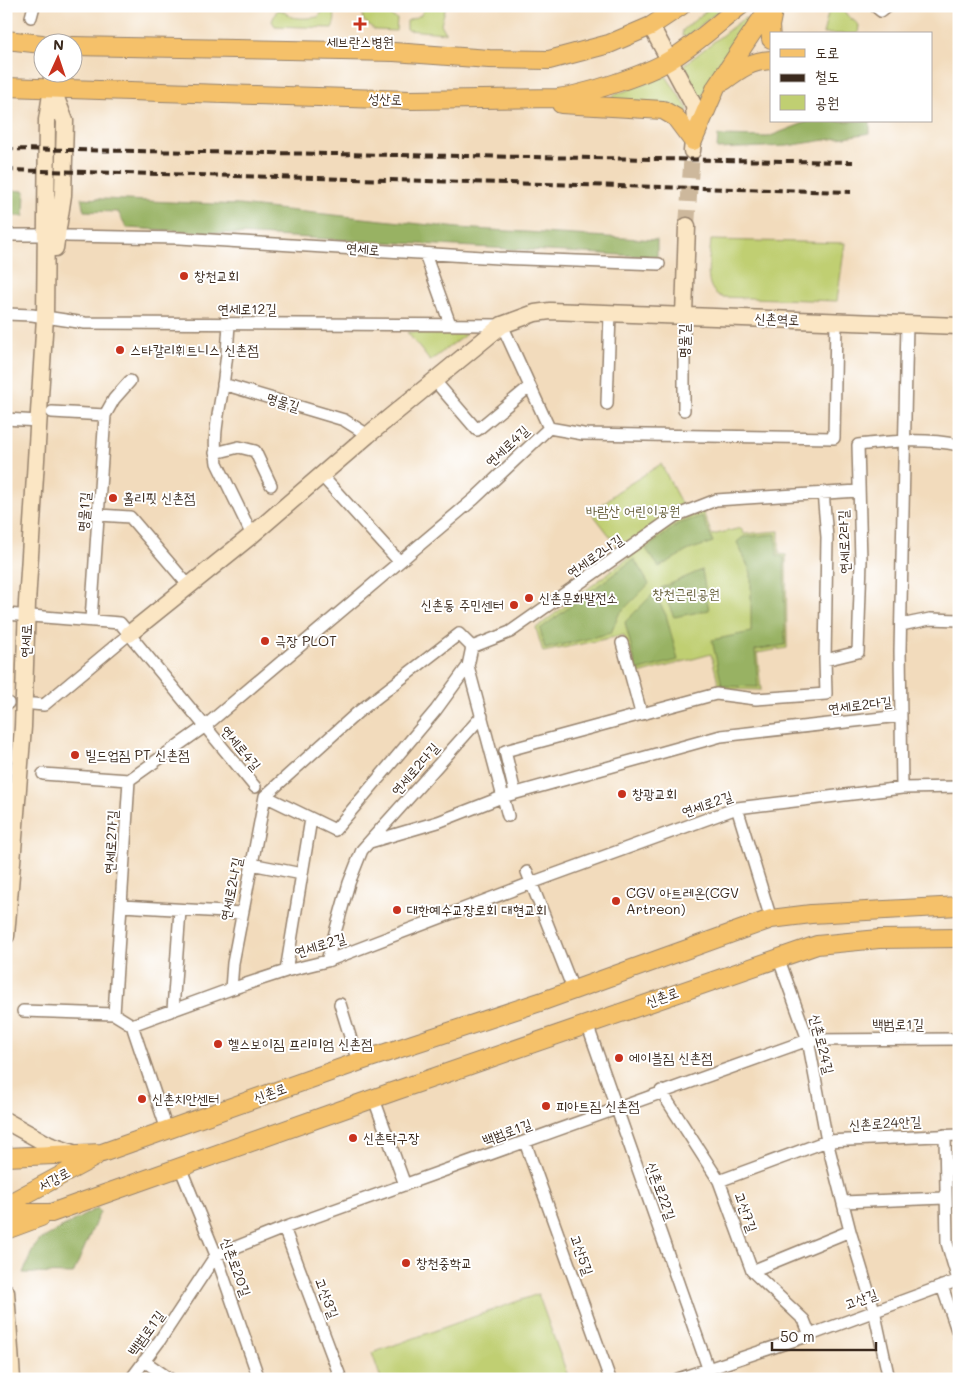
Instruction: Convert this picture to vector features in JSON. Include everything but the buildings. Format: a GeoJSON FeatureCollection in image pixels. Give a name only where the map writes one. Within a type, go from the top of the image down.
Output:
{"type":"FeatureCollection","features":[{"type":"Feature","properties":{"kind":"main road"},"geometry":{"type":"LineString","coordinates":[[82,46],[394,52],[532,61],[562,58],[589,51],[651,26],[681,6]]}},
{"type":"Feature","properties":{"kind":"main road","name":"성산로"},"geometry":{"type":"LineString","coordinates":[[82,82],[411,100],[574,95],[627,78],[670,61],[740,6]]}},
{"type":"Feature","properties":{"kind":"main road"},"geometry":{"type":"LineString","coordinates":[[692,146],[716,87],[770,6]]}},
{"type":"Feature","properties":{"kind":"main road"},"geometry":{"type":"LineString","coordinates":[[770,32],[774,6]]}},
{"type":"Feature","properties":{"kind":"main road"},"geometry":{"type":"LineString","coordinates":[[6,40],[32,43]]}},
{"type":"Feature","properties":{"kind":"main road"},"geometry":{"type":"LineString","coordinates":[[716,87],[739,69],[756,62],[770,60]]}},
{"type":"Feature","properties":{"kind":"main road","name":"성산로"},"geometry":{"type":"LineString","coordinates":[[6,87],[39,82]]}},
{"type":"Feature","properties":{"kind":"main road"},"geometry":{"type":"LineString","coordinates":[[503,98],[664,110],[675,117],[692,146]]}},
{"type":"Feature","properties":{"kind":"main road","name":"신촌로"},"geometry":{"type":"LineString","coordinates":[[6,1157],[102,1153],[358,1062],[543,1001],[770,919],[820,913],[959,906]]}},
{"type":"Feature","properties":{"kind":"main road","name":"신촌로"},"geometry":{"type":"LineString","coordinates":[[6,1210],[15,1213],[51,1213],[778,957],[817,945],[879,939],[959,938]]}},
{"type":"Feature","properties":{"kind":"main road","name":"서강로"},"geometry":{"type":"LineString","coordinates":[[6,1205],[102,1153]]}},
{"type":"Feature","properties":{"kind":"main road"},"geometry":{"type":"LineString","coordinates":[[6,1230],[51,1213]]}},
{"type":"Feature","properties":{"kind":"street"},"geometry":{"type":"LineString","coordinates":[[876,6],[881,11],[886,6]]}},
{"type":"Feature","properties":{"kind":"street"},"geometry":{"type":"LineString","coordinates":[[651,26],[694,106],[695,122],[692,146]]}},
{"type":"Feature","properties":{"kind":"street","name":"연세로"},"geometry":{"type":"LineString","coordinates":[[6,936],[23,727],[27,615],[45,416],[45,317],[41,235],[45,206],[46,120],[52,82]]}},
{"type":"Feature","properties":{"kind":"street","name":"연세로"},"geometry":{"type":"LineString","coordinates":[[45,317],[52,295],[56,234],[63,195],[65,121],[53,82]]}},
{"type":"Feature","properties":{"kind":"street"},"geometry":{"type":"LineString","coordinates":[[684,315],[687,226]]}},
{"type":"Feature","properties":{"kind":"street"},"geometry":{"type":"LineString","coordinates":[[6,234],[41,235]]}},
{"type":"Feature","properties":{"kind":"street","name":"연세로"},"geometry":{"type":"LineString","coordinates":[[67,236],[287,244],[425,254],[659,264]]}},
{"type":"Feature","properties":{"kind":"street"},"geometry":{"type":"LineString","coordinates":[[425,254],[450,324]]}},
{"type":"Feature","properties":{"kind":"street","name":"명물길"},"geometry":{"type":"LineString","coordinates":[[33,704],[44,705],[252,535],[368,435],[502,325],[535,313],[684,315],[684,410]]}},
{"type":"Feature","properties":{"kind":"street"},"geometry":{"type":"LineString","coordinates":[[607,404],[610,313]]}},
{"type":"Feature","properties":{"kind":"street","name":"연세로12길"},"geometry":{"type":"LineString","coordinates":[[6,314],[85,323],[502,325]]}},
{"type":"Feature","properties":{"kind":"street","name":"신촌역로"},"geometry":{"type":"LineString","coordinates":[[684,315],[959,326]]}},
{"type":"Feature","properties":{"kind":"street","name":"연세로4길"},"geometry":{"type":"LineString","coordinates":[[129,780],[204,727],[398,560],[474,499],[549,428],[583,434],[834,438],[836,322]]}},
{"type":"Feature","properties":{"kind":"street","name":"연세로2다길"},"geometry":{"type":"LineString","coordinates":[[370,842],[438,822],[515,793],[720,736],[900,716],[907,324]]}},
{"type":"Feature","properties":{"kind":"street"},"geometry":{"type":"LineString","coordinates":[[229,325],[224,384],[215,433],[215,453],[217,463],[252,535]]}},
{"type":"Feature","properties":{"kind":"street"},"geometry":{"type":"LineString","coordinates":[[502,325],[549,428]]}},
{"type":"Feature","properties":{"kind":"street"},"geometry":{"type":"LineString","coordinates":[[435,381],[477,430],[529,387]]}},
{"type":"Feature","properties":{"kind":"street"},"geometry":{"type":"LineString","coordinates":[[6,419],[68,413],[105,415],[114,399],[130,382]]}},
{"type":"Feature","properties":{"kind":"street","name":"명물길"},"geometry":{"type":"LineString","coordinates":[[224,384],[344,420],[368,435]]}},
{"type":"Feature","properties":{"kind":"street","name":"명물1길"},"geometry":{"type":"LineString","coordinates":[[91,620],[105,415]]}},
{"type":"Feature","properties":{"kind":"street"},"geometry":{"type":"LineString","coordinates":[[906,440],[933,441],[959,445]]}},
{"type":"Feature","properties":{"kind":"street","name":"연세로2라길"},"geometry":{"type":"LineString","coordinates":[[825,660],[858,652],[861,561],[858,445],[906,440]]}},
{"type":"Feature","properties":{"kind":"street"},"geometry":{"type":"LineString","coordinates":[[215,453],[239,447],[256,451],[271,485]]}},
{"type":"Feature","properties":{"kind":"street"},"geometry":{"type":"LineString","coordinates":[[322,475],[398,560]]}},
{"type":"Feature","properties":{"kind":"street","name":"연세로2나길"},"geometry":{"type":"LineString","coordinates":[[472,647],[510,632],[675,516],[716,500],[858,490]]}},
{"type":"Feature","properties":{"kind":"street","name":"연세로2라길"},"geometry":{"type":"LineString","coordinates":[[515,793],[505,750],[716,694],[756,699],[826,694],[827,537],[823,492]]}},
{"type":"Feature","properties":{"kind":"street"},"geometry":{"type":"LineString","coordinates":[[99,515],[130,517],[189,586]]}},
{"type":"Feature","properties":{"kind":"street"},"geometry":{"type":"LineString","coordinates":[[6,614],[27,615]]}},
{"type":"Feature","properties":{"kind":"street","name":"연세로"},"geometry":{"type":"LineString","coordinates":[[27,615],[91,620]]}},
{"type":"Feature","properties":{"kind":"street"},"geometry":{"type":"LineString","coordinates":[[91,620],[120,623],[204,727]]}},
{"type":"Feature","properties":{"kind":"street"},"geometry":{"type":"LineString","coordinates":[[901,625],[930,620],[959,620]]}},
{"type":"Feature","properties":{"kind":"street"},"geometry":{"type":"LineString","coordinates":[[459,634],[472,647],[468,666],[436,710],[335,830],[265,796],[357,713],[459,634]]}},
{"type":"Feature","properties":{"kind":"street"},"geometry":{"type":"LineString","coordinates":[[622,643],[641,713]]}},
{"type":"Feature","properties":{"kind":"street"},"geometry":{"type":"LineString","coordinates":[[468,666],[508,816]]}},
{"type":"Feature","properties":{"kind":"street","name":"연세로2다길"},"geometry":{"type":"LineString","coordinates":[[327,961],[349,883],[362,850],[482,716]]}},
{"type":"Feature","properties":{"kind":"street"},"geometry":{"type":"LineString","coordinates":[[900,716],[902,788]]}},
{"type":"Feature","properties":{"kind":"street","name":"연세로4길"},"geometry":{"type":"LineString","coordinates":[[204,727],[256,787]]}},
{"type":"Feature","properties":{"kind":"street"},"geometry":{"type":"LineString","coordinates":[[43,774],[129,780]]}},
{"type":"Feature","properties":{"kind":"street","name":"연세로2가길"},"geometry":{"type":"LineString","coordinates":[[114,1014],[129,780]]}},
{"type":"Feature","properties":{"kind":"street","name":"연세로2길"},"geometry":{"type":"LineString","coordinates":[[132,1025],[231,989],[286,971],[327,961],[529,877],[737,808],[902,788],[959,786]]}},
{"type":"Feature","properties":{"kind":"street","name":"연세로2나길"},"geometry":{"type":"LineString","coordinates":[[231,989],[233,963],[265,796]]}},
{"type":"Feature","properties":{"kind":"street"},"geometry":{"type":"LineString","coordinates":[[737,808],[770,919]]}},
{"type":"Feature","properties":{"kind":"street","name":"연세로2길"},"geometry":{"type":"LineString","coordinates":[[286,971],[311,819]]}},
{"type":"Feature","properties":{"kind":"street"},"geometry":{"type":"LineString","coordinates":[[251,864],[302,874]]}},
{"type":"Feature","properties":{"kind":"street"},"geometry":{"type":"LineString","coordinates":[[529,877],[573,989]]}},
{"type":"Feature","properties":{"kind":"street"},"geometry":{"type":"LineString","coordinates":[[122,906],[242,913]]}},
{"type":"Feature","properties":{"kind":"street"},"geometry":{"type":"LineString","coordinates":[[173,1010],[180,910]]}},
{"type":"Feature","properties":{"kind":"street","name":"신촌로24길"},"geometry":{"type":"LineString","coordinates":[[778,957],[808,1040],[827,1141],[850,1231],[874,1310],[889,1379]]}},
{"type":"Feature","properties":{"kind":"street"},"geometry":{"type":"LineString","coordinates":[[340,1004],[358,1062]]}},
{"type":"Feature","properties":{"kind":"street"},"geometry":{"type":"LineString","coordinates":[[23,1011],[114,1014],[132,1025],[167,1130]]}},
{"type":"Feature","properties":{"kind":"street","name":"신촌로22길"},"geometry":{"type":"LineString","coordinates":[[587,1024],[708,1368]]}},
{"type":"Feature","properties":{"kind":"street","name":"백범로1길"},"geometry":{"type":"LineString","coordinates":[[131,1379],[216,1254],[661,1091],[808,1040],[959,1039]]}},
{"type":"Feature","properties":{"kind":"street","name":"고산7길"},"geometry":{"type":"LineString","coordinates":[[661,1091],[719,1181],[752,1271],[804,1320],[810,1335]]}},
{"type":"Feature","properties":{"kind":"street"},"geometry":{"type":"LineString","coordinates":[[374,1099],[405,1185]]}},
{"type":"Feature","properties":{"kind":"street"},"geometry":{"type":"LineString","coordinates":[[6,1121],[49,1145],[83,1155]]}},
{"type":"Feature","properties":{"kind":"street","name":"신촌로24안길"},"geometry":{"type":"LineString","coordinates":[[827,1141],[959,1135]]}},
{"type":"Feature","properties":{"kind":"street"},"geometry":{"type":"LineString","coordinates":[[843,1202],[945,1198],[945,1136]]}},
{"type":"Feature","properties":{"kind":"street"},"geometry":{"type":"LineString","coordinates":[[719,1181],[827,1141]]}},
{"type":"Feature","properties":{"kind":"street","name":"고산5길"},"geometry":{"type":"LineString","coordinates":[[525,1142],[610,1379]]}},
{"type":"Feature","properties":{"kind":"street","name":"신촌로20길"},"geometry":{"type":"LineString","coordinates":[[180,1167],[216,1254],[259,1379]]}},
{"type":"Feature","properties":{"kind":"street","name":"고산길"},"geometry":{"type":"LineString","coordinates":[[678,1379],[810,1335],[958,1280],[948,1243],[945,1198]]}},
{"type":"Feature","properties":{"kind":"street","name":"고산3길"},"geometry":{"type":"LineString","coordinates":[[284,1228],[341,1379]]}},
{"type":"Feature","properties":{"kind":"street"},"geometry":{"type":"LineString","coordinates":[[752,1271],[850,1231]]}},
{"type":"Feature","properties":{"kind":"street"},"geometry":{"type":"LineString","coordinates":[[942,1286],[959,1336]]}},
{"type":"Feature","properties":{"kind":"street"},"geometry":{"type":"LineString","coordinates":[[6,1292],[12,1379]]}},
{"type":"Feature","properties":{"kind":"street"},"geometry":{"type":"LineString","coordinates":[[144,1361],[170,1379]]}},
{"type":"Feature","properties":{"kind":"green space"},"geometry":{"type":"Polygon","coordinates":[[[362,6],[386,6],[391,16],[397,19],[396,31],[375,30],[363,20],[362,6]]]}},
{"type":"Feature","properties":{"kind":"green space"},"geometry":{"type":"Polygon","coordinates":[[[425,6],[446,6],[441,24],[446,33],[407,30],[407,21],[421,15],[425,6]]]}},
{"type":"Feature","properties":{"kind":"green space"},"geometry":{"type":"Polygon","coordinates":[[[712,6],[725,6],[686,37],[682,36],[683,30],[712,6]]]}},
{"type":"Feature","properties":{"kind":"green space"},"geometry":{"type":"Polygon","coordinates":[[[830,6],[836,6],[859,25],[858,32],[824,32],[830,6]]]}},
{"type":"Feature","properties":{"kind":"green space"},"geometry":{"type":"Polygon","coordinates":[[[330,8],[335,17],[332,28],[275,26],[272,21],[277,10],[292,17],[305,18],[318,17],[325,9],[330,8]]]}},
{"type":"Feature","properties":{"kind":"green space"},"geometry":{"type":"Polygon","coordinates":[[[747,18],[746,24],[707,84],[702,99],[699,98],[684,69],[684,65],[743,19],[747,18]]]}},
{"type":"Feature","properties":{"kind":"green space"},"geometry":{"type":"Polygon","coordinates":[[[666,76],[688,109],[686,114],[671,105],[611,100],[614,95],[666,76]]]}},
{"type":"Feature","properties":{"kind":"green space"},"geometry":{"type":"Polygon","coordinates":[[[806,122],[870,122],[870,133],[787,146],[717,149],[718,136],[768,137],[806,122]]]}},
{"type":"Feature","properties":{"kind":"green space"},"geometry":{"type":"Polygon","coordinates":[[[6,190],[25,191],[24,216],[6,216],[6,190]]]}},
{"type":"Feature","properties":{"kind":"green space"},"geometry":{"type":"Polygon","coordinates":[[[81,198],[238,205],[459,228],[657,240],[657,257],[127,228],[118,212],[84,211],[81,198]]]}},
{"type":"Feature","properties":{"kind":"green space"},"geometry":{"type":"Polygon","coordinates":[[[711,240],[845,243],[837,301],[722,297],[715,293],[709,280],[711,240]]]}},
{"type":"Feature","properties":{"kind":"green space"},"geometry":{"type":"Polygon","coordinates":[[[407,332],[465,333],[465,335],[430,361],[407,332]]]}},
{"type":"Feature","properties":{"kind":"green space","name":"바람산 어린이공원"},"geometry":{"type":"Polygon","coordinates":[[[661,464],[683,507],[620,549],[592,513],[617,492],[661,464]]]}},
{"type":"Feature","properties":{"kind":"green space","name":"창천근린공원"},"geometry":{"type":"Polygon","coordinates":[[[703,512],[712,535],[741,528],[744,534],[779,531],[779,554],[786,555],[787,648],[757,653],[761,690],[720,689],[711,654],[635,675],[624,635],[543,652],[536,628],[676,522],[703,512]]]}},
{"type":"Feature","properties":{"kind":"green space"},"geometry":{"type":"Polygon","coordinates":[[[702,516],[713,542],[689,550],[659,567],[646,549],[678,524],[702,516]]]}},
{"type":"Feature","properties":{"kind":"green space"},"geometry":{"type":"Polygon","coordinates":[[[776,534],[777,556],[784,557],[785,645],[755,650],[758,687],[722,686],[712,640],[751,632],[751,573],[737,542],[743,537],[776,534]]]}},
{"type":"Feature","properties":{"kind":"green space"},"geometry":{"type":"Polygon","coordinates":[[[634,559],[649,584],[619,614],[611,633],[545,649],[540,629],[634,559]]]}},
{"type":"Feature","properties":{"kind":"green space"},"geometry":{"type":"Polygon","coordinates":[[[702,570],[709,610],[674,617],[661,588],[702,570]]]}},
{"type":"Feature","properties":{"kind":"green space"},"geometry":{"type":"Polygon","coordinates":[[[654,593],[666,615],[678,660],[637,671],[625,622],[654,593]]]}},
{"type":"Feature","properties":{"kind":"green space"},"geometry":{"type":"Polygon","coordinates":[[[97,1208],[100,1212],[73,1274],[23,1273],[33,1249],[40,1240],[97,1208]]]}},
{"type":"Feature","properties":{"kind":"green space"},"geometry":{"type":"Polygon","coordinates":[[[538,1294],[569,1379],[381,1379],[372,1353],[538,1294]]]}},
{"type":"Feature","properties":{"kind":"tunnel"},"geometry":{"type":"LineString","coordinates":[[687,226],[692,151]]}},
{"type":"Feature","properties":{"kind":"railway"},"geometry":{"type":"LineString","coordinates":[[6,149],[853,162]]}},
{"type":"Feature","properties":{"kind":"railway"},"geometry":{"type":"LineString","coordinates":[[6,170],[851,192]]}},
{"type":"Feature","properties":{"kind":"place","name":"세브란스병원"},"geometry":{"type":"Point","coordinates":[360,24]}},
{"type":"Feature","properties":{"kind":"place","name":"창천교회"},"geometry":{"type":"Point","coordinates":[184,276]}},
{"type":"Feature","properties":{"kind":"place","name":"스타칼리휘트니스 신촌점"},"geometry":{"type":"Point","coordinates":[120,350]}},
{"type":"Feature","properties":{"kind":"place","name":"홀리핏 신촌점"},"geometry":{"type":"Point","coordinates":[113,498]}},
{"type":"Feature","properties":{"kind":"place","name":"신촌문화발전소"},"geometry":{"type":"Point","coordinates":[529,598]}},
{"type":"Feature","properties":{"kind":"place","name":"신촌동 주민센터"},"geometry":{"type":"Point","coordinates":[514,605]}},
{"type":"Feature","properties":{"kind":"place","name":"극장 PLOT"},"geometry":{"type":"Point","coordinates":[265,641]}},
{"type":"Feature","properties":{"kind":"place","name":"빌드업짐 PT 신촌점"},"geometry":{"type":"Point","coordinates":[75,755]}},
{"type":"Feature","properties":{"kind":"place","name":"창광교회"},"geometry":{"type":"Point","coordinates":[622,794]}},
{"type":"Feature","properties":{"kind":"place","name":"CGV 아트레온(CGV Artreon)"},"geometry":{"type":"Point","coordinates":[616,901]}},
{"type":"Feature","properties":{"kind":"place","name":"대한예수교장로회 대현교회"},"geometry":{"type":"Point","coordinates":[397,910]}},
{"type":"Feature","properties":{"kind":"place","name":"헬스보이짐 프리미엄 신촌점"},"geometry":{"type":"Point","coordinates":[218,1044]}},
{"type":"Feature","properties":{"kind":"place","name":"에이블짐 신촌점"},"geometry":{"type":"Point","coordinates":[619,1058]}},
{"type":"Feature","properties":{"kind":"place","name":"신촌치안센터"},"geometry":{"type":"Point","coordinates":[142,1099]}},
{"type":"Feature","properties":{"kind":"place","name":"피아트짐 신촌점"},"geometry":{"type":"Point","coordinates":[546,1106]}},
{"type":"Feature","properties":{"kind":"place","name":"신촌탁구장"},"geometry":{"type":"Point","coordinates":[353,1138]}},
{"type":"Feature","properties":{"kind":"place","name":"창천중학교"},"geometry":{"type":"Point","coordinates":[406,1263]}}]}
